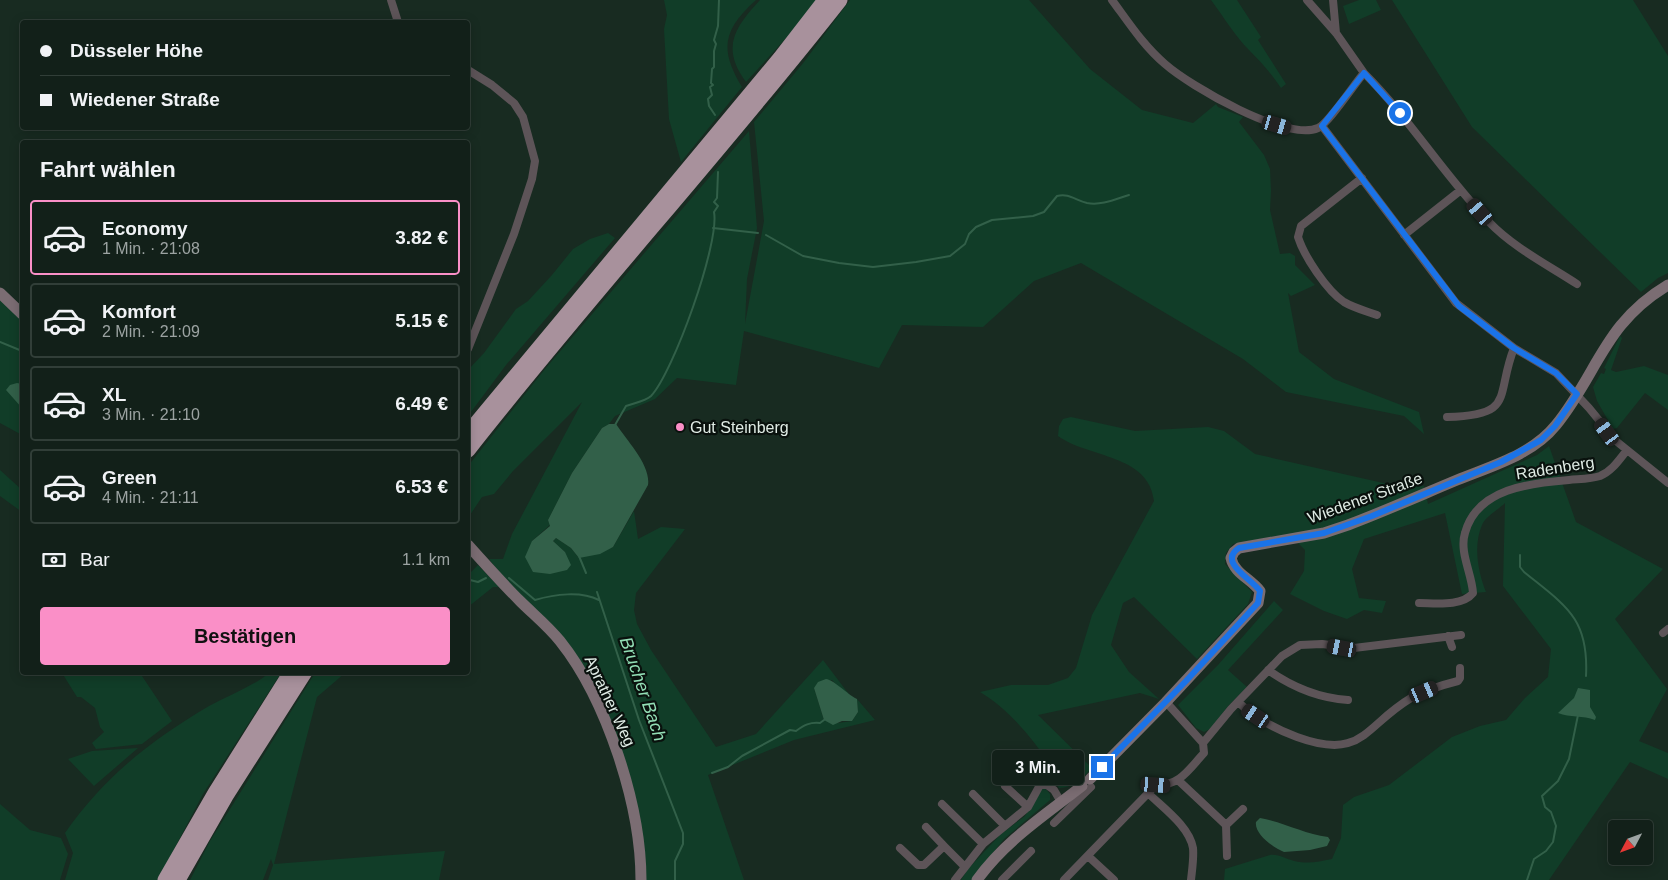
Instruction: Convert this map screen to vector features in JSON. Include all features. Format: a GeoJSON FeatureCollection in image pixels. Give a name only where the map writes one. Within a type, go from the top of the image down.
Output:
{"type":"FeatureCollection","features":[{"type":"Feature","properties":{"kind":"highway"},"geometry":{"type":"LineString","coordinates":[[784,62],[826,0]]}},
{"type":"Feature","properties":{"kind":"highway"},"geometry":{"type":"LineString","coordinates":[[470,441],[617,261],[784,62],[840,0]]}},
{"type":"Feature","properties":{"kind":"highway"},"geometry":{"type":"LineString","coordinates":[[165,880],[225,777],[289,675]]}},
{"type":"Feature","properties":{"kind":"highway"},"geometry":{"type":"LineString","coordinates":[[178,880],[231,788],[303,675]]}},
{"type":"Feature","properties":{"kind":"main road","name":"Wiedener Straße"},"geometry":{"type":"LineString","coordinates":[[978,880],[1015,838],[1061,802],[1087,787],[1258,603],[1260,591],[1232,563],[1234,552],[1239,548],[1324,533],[1372,516],[1501,462],[1541,440],[1555,426],[1577,394],[1619,326],[1634,310],[1668,285]]}},
{"type":"Feature","properties":{"kind":"main road"},"geometry":{"type":"LineString","coordinates":[[0,292],[20,312]]}},
{"type":"Feature","properties":{"kind":"main road","name":"Aprather Weg"},"geometry":{"type":"LineString","coordinates":[[470,547],[560,641],[585,680],[603,716],[625,776],[640,844],[641,880]]}},
{"type":"Feature","properties":{"kind":"street"},"geometry":{"type":"LineString","coordinates":[[391,0],[397,20]]}},
{"type":"Feature","properties":{"kind":"street"},"geometry":{"type":"LineString","coordinates":[[1112,0],[1139,38],[1165,65],[1188,81],[1251,116],[1277,125],[1303,132],[1322,126],[1364,73]]}},
{"type":"Feature","properties":{"kind":"street"},"geometry":{"type":"LineString","coordinates":[[1309,1],[1319,0]]}},
{"type":"Feature","properties":{"kind":"street"},"geometry":{"type":"LineString","coordinates":[[1333,0],[1336,32]]}},
{"type":"Feature","properties":{"kind":"street"},"geometry":{"type":"LineString","coordinates":[[1309,1],[1336,32],[1364,73],[1396,108],[1461,190],[1502,234],[1577,284]]}},
{"type":"Feature","properties":{"kind":"street"},"geometry":{"type":"LineString","coordinates":[[470,71],[492,85],[514,103],[523,117],[535,161],[532,179],[514,234],[470,344]]}},
{"type":"Feature","properties":{"kind":"street"},"geometry":{"type":"LineString","coordinates":[[1322,126],[1459,306],[1514,348],[1556,373],[1577,394],[1607,432],[1668,483]]}},
{"type":"Feature","properties":{"kind":"street"},"geometry":{"type":"LineString","coordinates":[[1362,178],[1301,226],[1298,237],[1305,256],[1336,295],[1350,305],[1377,315]]}},
{"type":"Feature","properties":{"kind":"street"},"geometry":{"type":"LineString","coordinates":[[1404,235],[1461,190]]}},
{"type":"Feature","properties":{"kind":"street"},"geometry":{"type":"LineString","coordinates":[[1447,417],[1474,416],[1492,408],[1504,390],[1514,348]]}},
{"type":"Feature","properties":{"kind":"street","name":"Radenberg"},"geometry":{"type":"LineString","coordinates":[[1419,603],[1459,601],[1469,598],[1473,594],[1464,534],[1474,514],[1490,500],[1520,485],[1598,477],[1615,466],[1627,450]]}},
{"type":"Feature","properties":{"kind":"street"},"geometry":{"type":"LineString","coordinates":[[1203,743],[1268,670],[1282,656],[1300,644],[1322,644],[1354,648],[1461,635]]}},
{"type":"Feature","properties":{"kind":"street"},"geometry":{"type":"LineString","coordinates":[[1448,636],[1452,647]]}},
{"type":"Feature","properties":{"kind":"street"},"geometry":{"type":"LineString","coordinates":[[1238,702],[1248,711],[1281,731],[1324,745],[1340,745],[1365,736],[1410,699],[1437,687],[1458,681],[1460,678],[1460,668]]}},
{"type":"Feature","properties":{"kind":"street"},"geometry":{"type":"LineString","coordinates":[[1268,670],[1282,680],[1303,690],[1327,698],[1348,700]]}},
{"type":"Feature","properties":{"kind":"street"},"geometry":{"type":"LineString","coordinates":[[1064,880],[1156,785],[1167,786],[1179,781],[1204,753],[1203,743],[1166,702]]}},
{"type":"Feature","properties":{"kind":"street"},"geometry":{"type":"LineString","coordinates":[[1179,781],[1226,825],[1227,856]]}},
{"type":"Feature","properties":{"kind":"street"},"geometry":{"type":"LineString","coordinates":[[955,880],[983,844],[1028,807],[1040,785],[1047,785],[1054,790],[1061,802]]}},
{"type":"Feature","properties":{"kind":"street"},"geometry":{"type":"LineString","coordinates":[[1006,786],[1028,807]]}},
{"type":"Feature","properties":{"kind":"street"},"geometry":{"type":"LineString","coordinates":[[1054,823],[1087,787]]}},
{"type":"Feature","properties":{"kind":"street"},"geometry":{"type":"LineString","coordinates":[[1148,793],[1184,830],[1190,841],[1193,849],[1191,880]]}},
{"type":"Feature","properties":{"kind":"street"},"geometry":{"type":"LineString","coordinates":[[973,794],[1005,826]]}},
{"type":"Feature","properties":{"kind":"street"},"geometry":{"type":"LineString","coordinates":[[942,804],[983,844]]}},
{"type":"Feature","properties":{"kind":"street"},"geometry":{"type":"LineString","coordinates":[[1226,825],[1243,809]]}},
{"type":"Feature","properties":{"kind":"street"},"geometry":{"type":"LineString","coordinates":[[926,827],[964,866]]}},
{"type":"Feature","properties":{"kind":"street"},"geometry":{"type":"LineString","coordinates":[[900,848],[918,865],[924,865],[944,846]]}},
{"type":"Feature","properties":{"kind":"street"},"geometry":{"type":"LineString","coordinates":[[1002,880],[1031,851]]}},
{"type":"Feature","properties":{"kind":"street"},"geometry":{"type":"LineString","coordinates":[[1088,856],[1114,880]]}},
{"type":"Feature","properties":{"kind":"shaded area"},"geometry":{"type":"Polygon","coordinates":[[[664,0],[756,0],[737,21],[728,41],[730,62],[742,87],[681,162],[669,119],[664,29],[667,15],[664,0]]]}},
{"type":"Feature","properties":{"kind":"shaded area"},"geometry":{"type":"Polygon","coordinates":[[[760,0],[817,0],[796,27],[746,82],[738,70],[734,59],[734,39],[743,20],[760,0]]]}},
{"type":"Feature","properties":{"kind":"shaded area"},"geometry":{"type":"Polygon","coordinates":[[[850,0],[1029,0],[1090,69],[1142,110],[1193,123],[1216,104],[1218,107],[1243,117],[1239,122],[1264,155],[1270,169],[1270,210],[1280,254],[1290,253],[1295,256],[1295,265],[1315,285],[1291,296],[1288,293],[1299,352],[1334,379],[1419,412],[1424,434],[1404,416],[1286,392],[1243,359],[1081,263],[1034,281],[983,327],[902,325],[879,368],[744,331],[736,385],[677,378],[655,399],[615,416],[609,424],[602,428],[572,473],[548,520],[550,525],[532,541],[565,552],[553,541],[556,538],[571,548],[579,558],[613,547],[634,511],[638,539],[661,527],[685,529],[636,593],[634,610],[637,624],[651,650],[716,747],[756,734],[823,660],[851,697],[832,680],[814,688],[824,720],[838,723],[852,721],[858,712],[857,699],[875,720],[794,740],[708,775],[744,880],[646,880],[643,837],[622,752],[601,701],[489,559],[503,559],[512,534],[582,402],[513,471],[494,494],[482,497],[470,515],[470,463],[545,369],[749,131],[757,228],[747,279],[745,324],[764,221],[754,122],[804,62],[850,0]]]}},
{"type":"Feature","properties":{"kind":"shaded area"},"geometry":{"type":"Polygon","coordinates":[[[1211,0],[1237,0],[1261,37],[1258,40],[1286,84],[1281,88],[1266,68],[1239,39],[1211,0]]]}},
{"type":"Feature","properties":{"kind":"shaded area"},"geometry":{"type":"Polygon","coordinates":[[[1359,0],[1376,0],[1381,10],[1349,24],[1343,6],[1359,0]]]}},
{"type":"Feature","properties":{"kind":"shaded area"},"geometry":{"type":"Polygon","coordinates":[[[1392,0],[1633,0],[1668,56],[1668,273],[1658,278],[1641,292],[1472,127],[1392,0]]]}},
{"type":"Feature","properties":{"kind":"shaded area"},"geometry":{"type":"Polygon","coordinates":[[[608,233],[615,238],[506,365],[470,413],[470,368],[484,353],[516,309],[528,301],[573,249],[590,239],[608,233]]]}},
{"type":"Feature","properties":{"kind":"shaded area"},"geometry":{"type":"Polygon","coordinates":[[[0,300],[20,319],[20,434],[0,423],[0,300]]]}},
{"type":"Feature","properties":{"kind":"shaded area"},"geometry":{"type":"Polygon","coordinates":[[[1620,336],[1622,338],[1611,370],[1616,372],[1644,366],[1668,375],[1668,410],[1645,393],[1617,428],[1613,429],[1597,401],[1593,387],[1601,373],[1604,374],[1606,369],[1604,368],[1620,336]]]}},
{"type":"Feature","properties":{"kind":"shaded area"},"geometry":{"type":"Polygon","coordinates":[[[20,384],[20,406],[6,390],[10,385],[20,384]]]}},
{"type":"Feature","properties":{"kind":"shaded area"},"geometry":{"type":"Polygon","coordinates":[[[1071,417],[1135,431],[1208,427],[1224,431],[1255,454],[1401,487],[1424,486],[1428,504],[1537,455],[1549,446],[1576,522],[1663,569],[1615,619],[1667,689],[1639,741],[1668,753],[1668,779],[1630,762],[1549,880],[1224,880],[1225,869],[1270,855],[1304,862],[1332,859],[1341,838],[1343,805],[1354,797],[1389,785],[1452,737],[1480,726],[1506,720],[1525,698],[1548,677],[1551,649],[1503,586],[1505,503],[1486,519],[1479,533],[1478,559],[1486,592],[1462,594],[1445,513],[1364,539],[1352,569],[1359,598],[1386,601],[1382,613],[1364,610],[1347,619],[1324,611],[1290,594],[1304,571],[1305,550],[1289,534],[1233,544],[1226,553],[1225,564],[1252,592],[1248,604],[1197,659],[1134,597],[1123,603],[1111,645],[1129,672],[1159,699],[1140,693],[1038,715],[1092,768],[1073,784],[1059,788],[1053,778],[1061,779],[1025,731],[1004,710],[980,692],[1011,685],[1048,685],[1068,678],[1076,668],[1092,615],[1154,501],[1150,486],[1141,474],[1115,459],[1085,449],[1058,436],[1059,426],[1063,419],[1071,417]]]}},
{"type":"Feature","properties":{"kind":"shaded area"},"geometry":{"type":"Polygon","coordinates":[[[609,424],[616,424],[637,453],[646,469],[648,485],[613,547],[600,554],[579,558],[571,548],[556,538],[553,541],[565,552],[571,565],[567,570],[550,574],[533,572],[525,557],[532,541],[550,526],[548,520],[572,473],[602,428],[609,424]]]}},
{"type":"Feature","properties":{"kind":"shaded area"},"geometry":{"type":"Polygon","coordinates":[[[0,470],[20,488],[20,511],[0,496],[0,470]]]}},
{"type":"Feature","properties":{"kind":"shaded area"},"geometry":{"type":"Polygon","coordinates":[[[478,565],[499,587],[493,587],[470,605],[470,573],[478,565]]]}},
{"type":"Feature","properties":{"kind":"shaded area"},"geometry":{"type":"Polygon","coordinates":[[[1274,601],[1283,610],[1228,670],[1247,687],[1229,705],[1210,729],[1204,732],[1196,728],[1178,705],[1218,665],[1274,601]]]}},
{"type":"Feature","properties":{"kind":"shaded area"},"geometry":{"type":"Polygon","coordinates":[[[63,675],[144,675],[142,676],[172,721],[142,744],[96,749],[92,743],[104,732],[100,727],[95,708],[81,697],[77,697],[63,675]]]}},
{"type":"Feature","properties":{"kind":"shaded area"},"geometry":{"type":"Polygon","coordinates":[[[266,675],[280,675],[203,794],[158,880],[65,880],[73,853],[65,833],[112,777],[148,747],[187,719],[266,675]]]}},
{"type":"Feature","properties":{"kind":"shaded area"},"geometry":{"type":"Polygon","coordinates":[[[314,675],[343,675],[317,697],[274,864],[445,851],[439,880],[268,880],[273,865],[271,859],[263,880],[190,880],[210,841],[314,675]]]}},
{"type":"Feature","properties":{"kind":"shaded area"},"geometry":{"type":"Polygon","coordinates":[[[826,679],[857,699],[858,712],[852,721],[842,721],[833,725],[824,720],[814,688],[818,682],[826,679]]]}},
{"type":"Feature","properties":{"kind":"shaded area"},"geometry":{"type":"Polygon","coordinates":[[[1578,688],[1590,690],[1590,707],[1596,717],[1595,720],[1558,713],[1574,698],[1578,688]]]}},
{"type":"Feature","properties":{"kind":"shaded area"},"geometry":{"type":"Polygon","coordinates":[[[138,748],[94,786],[68,759],[92,751],[138,748]]]}},
{"type":"Feature","properties":{"kind":"shaded area"},"geometry":{"type":"Polygon","coordinates":[[[1041,789],[1046,789],[1050,794],[1050,800],[1004,839],[971,880],[961,880],[968,869],[1000,835],[1025,816],[1041,789]]]}},
{"type":"Feature","properties":{"kind":"shaded area"},"geometry":{"type":"Polygon","coordinates":[[[0,804],[30,830],[61,838],[68,854],[60,880],[0,880],[0,804]]]}},
{"type":"Feature","properties":{"kind":"shaded area"},"geometry":{"type":"Polygon","coordinates":[[[1260,818],[1328,837],[1330,840],[1327,846],[1310,850],[1284,852],[1261,836],[1256,827],[1256,822],[1260,818]]]}},
{"type":"Feature","properties":{"kind":"waterway"},"geometry":{"type":"LineString","coordinates":[[715,115],[709,106],[708,99],[712,95],[710,87],[713,85],[711,83],[712,69],[714,67],[716,44],[714,40],[718,26],[719,0]]}},
{"type":"Feature","properties":{"kind":"waterway"},"geometry":{"type":"LineString","coordinates":[[615,425],[626,406],[643,401],[651,396],[671,362],[682,336],[703,278],[710,251],[714,228],[714,212],[718,206],[714,202],[717,198],[718,172]]}},
{"type":"Feature","properties":{"kind":"waterway"},"geometry":{"type":"LineString","coordinates":[[766,235],[803,256],[873,267],[950,256],[965,244],[969,234],[976,227],[992,220],[1033,216],[1044,212],[1057,196],[1069,196],[1083,202],[1098,204],[1129,195]]}},
{"type":"Feature","properties":{"kind":"waterway"},"geometry":{"type":"LineString","coordinates":[[713,228],[758,233]]}},
{"type":"Feature","properties":{"kind":"waterway","name":"Brucher Bach"},"geometry":{"type":"LineString","coordinates":[[0,342],[20,350]]}},
{"type":"Feature","properties":{"kind":"waterway"},"geometry":{"type":"LineString","coordinates":[[1520,555],[1520,567],[1524,572],[1552,594],[1572,615],[1579,627],[1586,656],[1586,676]]}},
{"type":"Feature","properties":{"kind":"waterway"},"geometry":{"type":"LineString","coordinates":[[579,556],[586,573]]}},
{"type":"Feature","properties":{"kind":"waterway","name":"Brucher Bach"},"geometry":{"type":"LineString","coordinates":[[470,580],[478,582],[486,578]]}},
{"type":"Feature","properties":{"kind":"waterway","name":"Brucher Bach"},"geometry":{"type":"LineString","coordinates":[[509,578],[535,600],[568,594],[584,595],[599,600]]}},
{"type":"Feature","properties":{"kind":"waterway","name":"Brucher Bach"},"geometry":{"type":"LineString","coordinates":[[597,592],[639,720],[683,833],[683,844],[675,861],[675,880]]}},
{"type":"Feature","properties":{"kind":"waterway"},"geometry":{"type":"LineString","coordinates":[[1527,880],[1534,859],[1546,851],[1553,842],[1556,826],[1551,812],[1545,807],[1542,796],[1558,781],[1569,759],[1578,715]]}},
{"type":"Feature","properties":{"kind":"waterway"},"geometry":{"type":"LineString","coordinates":[[712,773],[728,767],[742,756],[790,730],[796,731],[807,724],[820,723],[824,720]]}},
{"type":"Feature","properties":{"kind":"place","name":"Gut Steinberg"},"geometry":{"type":"Point","coordinates":[680,427]}},
{"type":"Feature","properties":{"kind":"route"},"geometry":{"type":"LineString","coordinates":[[1102,767],[1151,718],[1258,603],[1260,591],[1232,563],[1232,555],[1239,548],[1324,533],[1372,516],[1501,462],[1541,440],[1555,426],[1577,394],[1556,373],[1514,348],[1459,306],[1322,126],[1364,73],[1400,113]]}}]}
